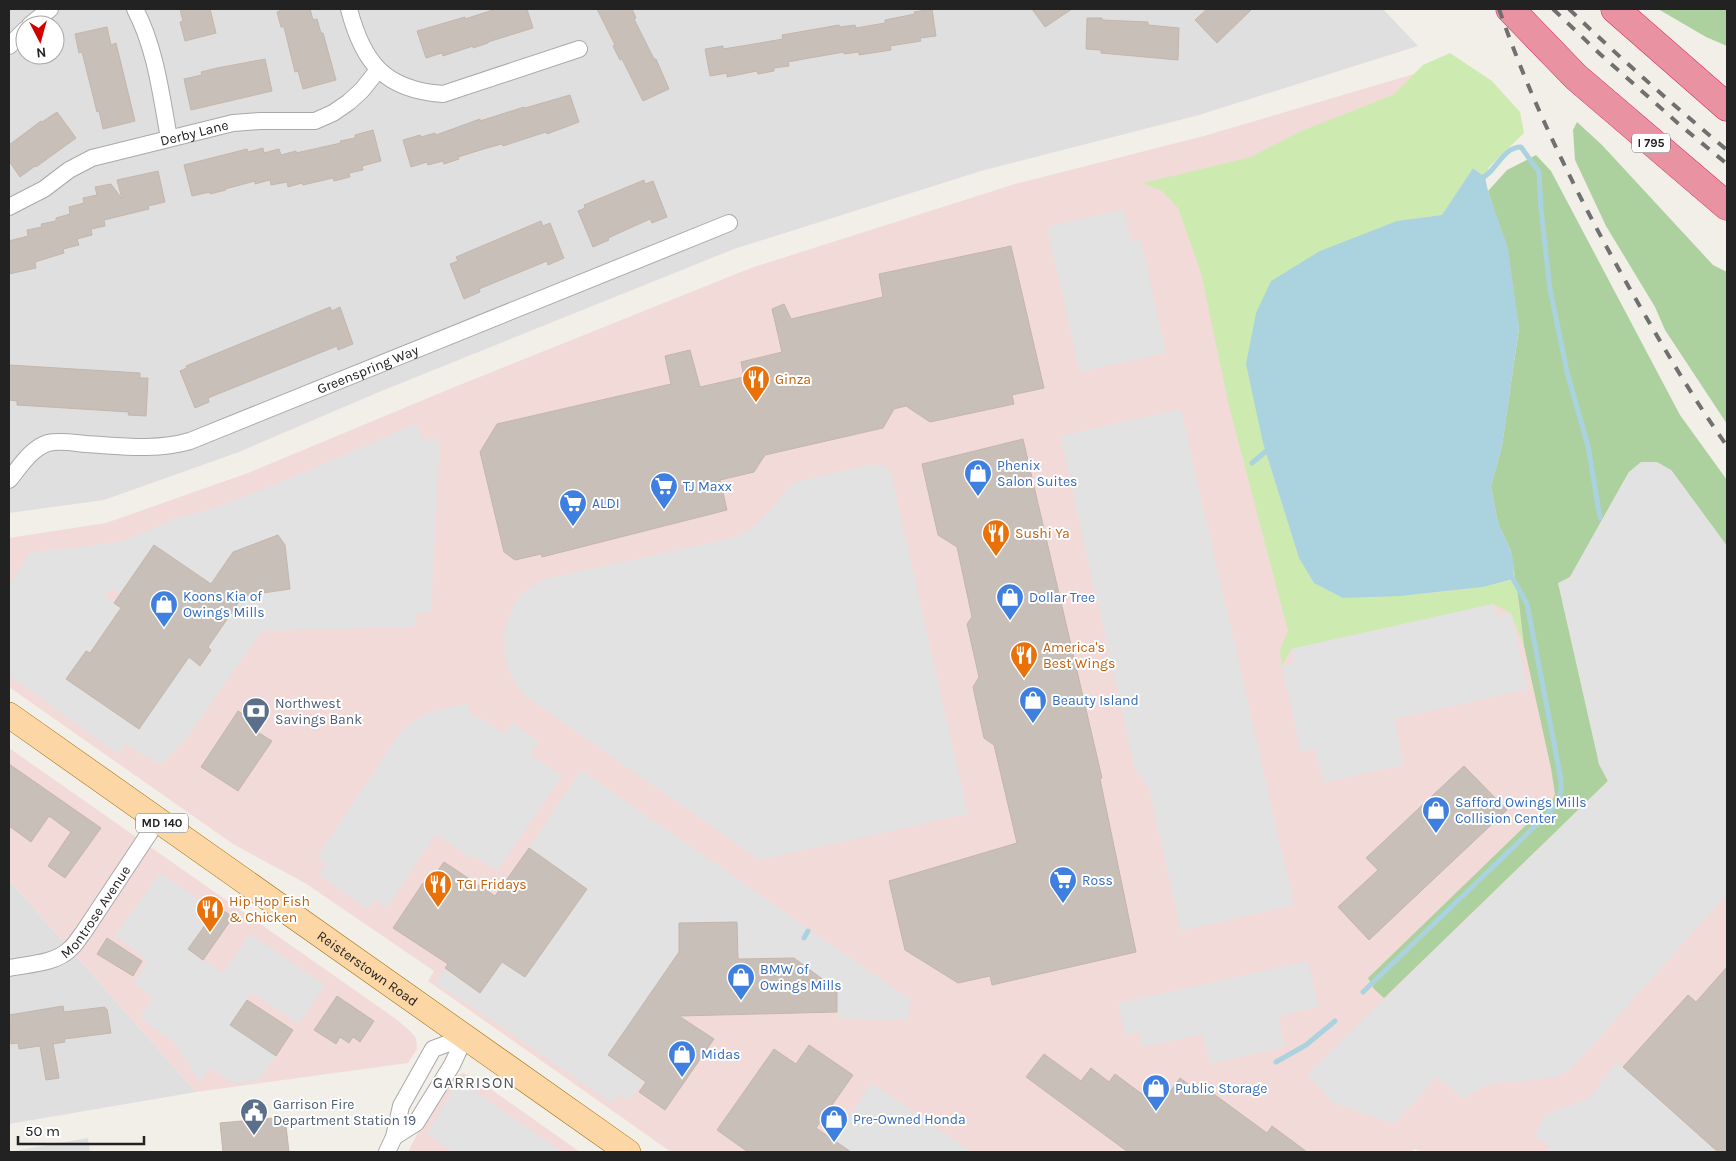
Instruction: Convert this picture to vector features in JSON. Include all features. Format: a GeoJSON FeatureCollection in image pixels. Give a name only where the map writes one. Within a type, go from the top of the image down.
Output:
{"type":"FeatureCollection","features":[{"type":"Feature","properties":{"kind":"highway","name":"I 795"},"geometry":{"type":"LineString","coordinates":[[1510,9],[1576,77],[1727,206]]}},
{"type":"Feature","properties":{"kind":"highway"},"geometry":{"type":"LineString","coordinates":[[1615,9],[1727,107]]}},
{"type":"Feature","properties":{"kind":"main road","name":"Reisterstown Road"},"geometry":{"type":"LineString","coordinates":[[9,715],[628,1152]]}},
{"type":"Feature","properties":{"kind":"street"},"geometry":{"type":"LineString","coordinates":[[135,9],[146,32],[153,55],[169,138]]}},
{"type":"Feature","properties":{"kind":"street"},"geometry":{"type":"LineString","coordinates":[[349,9],[352,23],[363,48],[378,70],[402,86],[424,92],[443,94],[579,49]]}},
{"type":"Feature","properties":{"kind":"street","name":"Derby Lane"},"geometry":{"type":"LineString","coordinates":[[9,207],[44,189],[69,170],[92,158],[233,123],[315,121],[333,113],[348,102],[362,90],[378,70]]}},
{"type":"Feature","properties":{"kind":"street","name":"Greenspring Way"},"geometry":{"type":"LineString","coordinates":[[9,480],[33,452],[48,443],[64,442],[152,448],[190,442],[729,223]]}},
{"type":"Feature","properties":{"kind":"street","name":"Montrose Avenue"},"geometry":{"type":"LineString","coordinates":[[9,968],[46,961],[62,956],[70,949],[158,820]]}},
{"type":"Feature","properties":{"kind":"street"},"geometry":{"type":"LineString","coordinates":[[387,1152],[394,1137],[402,1106],[433,1049],[465,1036]]}},
{"type":"Feature","properties":{"kind":"street"},"geometry":{"type":"LineString","coordinates":[[394,1137],[416,1123],[452,1065],[465,1036]]}},
{"type":"Feature","properties":{"kind":"shaded area"},"geometry":{"type":"Polygon","coordinates":[[[9,9],[1383,9],[1418,46],[1199,115],[981,171],[734,249],[379,392],[239,452],[104,500],[9,513],[9,9]]]}},
{"type":"Feature","properties":{"kind":"shaded area"},"geometry":{"type":"Polygon","coordinates":[[[1438,67],[1563,548],[1727,505],[1727,1152],[1423,1152],[1414,1149],[1412,1152],[671,1152],[428,981],[434,971],[305,883],[233,844],[9,687],[9,538],[106,523],[248,473],[452,388],[751,268],[1015,184],[1204,136],[1438,67]]]}},
{"type":"Feature","properties":{"kind":"shaded area"},"geometry":{"type":"Polygon","coordinates":[[[1124,209],[1131,241],[1141,240],[1166,353],[1080,372],[1047,227],[1124,209]]]}},
{"type":"Feature","properties":{"kind":"shaded area"},"geometry":{"type":"Polygon","coordinates":[[[1181,409],[1294,905],[1181,931],[1149,789],[1135,769],[1060,436],[1181,409]]]}},
{"type":"Feature","properties":{"kind":"shaded area"},"geometry":{"type":"Polygon","coordinates":[[[416,424],[423,439],[440,439],[431,611],[416,614],[414,627],[262,631],[185,740],[160,765],[126,744],[118,754],[9,675],[9,585],[30,553],[124,541],[171,520],[220,506],[416,424]],[[278,535],[233,552],[211,584],[154,545],[121,594],[111,588],[105,597],[121,608],[90,653],[86,651],[66,679],[139,729],[189,657],[200,665],[211,650],[208,647],[239,602],[237,597],[290,589],[285,545],[278,535]]]}},
{"type":"Feature","properties":{"kind":"shaded area"},"geometry":{"type":"Polygon","coordinates":[[[1641,462],[1657,462],[1671,470],[1727,546],[1727,894],[1573,1067],[1559,1076],[1494,1083],[1482,1087],[1464,1099],[1437,1077],[1394,1124],[1332,1102],[1307,1074],[1608,781],[1599,764],[1558,583],[1570,577],[1629,472],[1641,462]]]}},
{"type":"Feature","properties":{"kind":"shaded area"},"geometry":{"type":"Polygon","coordinates":[[[874,464],[884,466],[891,473],[968,814],[760,860],[527,697],[514,683],[508,668],[504,636],[507,622],[518,597],[532,586],[545,579],[731,538],[748,531],[763,518],[790,486],[796,482],[874,464]]]}},
{"type":"Feature","properties":{"kind":"shaded area"},"geometry":{"type":"Polygon","coordinates":[[[1493,604],[1497,616],[1511,613],[1528,689],[1394,719],[1404,765],[1323,783],[1315,749],[1301,752],[1282,666],[1294,663],[1291,649],[1493,604]]]}},
{"type":"Feature","properties":{"kind":"shaded area"},"geometry":{"type":"Polygon","coordinates":[[[470,703],[469,714],[481,718],[504,734],[512,723],[539,741],[530,754],[562,776],[497,871],[473,855],[471,858],[436,834],[387,907],[375,899],[368,909],[319,875],[326,864],[317,857],[403,729],[431,712],[470,703]]]}},
{"type":"Feature","properties":{"kind":"shaded area"},"geometry":{"type":"Polygon","coordinates":[[[9,748],[396,1019],[416,1038],[417,1049],[408,1063],[196,1092],[9,880],[9,748]]]}},
{"type":"Feature","properties":{"kind":"shaded area"},"geometry":{"type":"Polygon","coordinates":[[[581,770],[911,1000],[908,1020],[837,1018],[837,990],[794,958],[739,959],[737,922],[679,923],[679,952],[608,1055],[644,1080],[629,1101],[619,1095],[612,1103],[435,983],[445,968],[480,992],[502,962],[525,977],[587,889],[529,848],[581,770]]]}},
{"type":"Feature","properties":{"kind":"shaded area"},"geometry":{"type":"Polygon","coordinates":[[[160,873],[215,911],[188,949],[203,960],[223,973],[250,934],[325,985],[299,1024],[252,993],[230,1025],[276,1056],[259,1080],[233,1083],[210,1068],[200,1082],[174,1042],[140,1018],[153,998],[134,983],[148,960],[115,936],[160,873]]]}},
{"type":"Feature","properties":{"kind":"shaded area"},"geometry":{"type":"Polygon","coordinates":[[[9,880],[196,1092],[9,1124],[9,880]]]}},
{"type":"Feature","properties":{"kind":"shaded area"},"geometry":{"type":"Polygon","coordinates":[[[1308,961],[1319,1007],[1278,1016],[1285,1047],[1210,1064],[1203,1034],[1143,1047],[1139,1032],[1125,1035],[1118,1003],[1308,961]]]}},
{"type":"Feature","properties":{"kind":"shaded area"},"geometry":{"type":"Polygon","coordinates":[[[1617,1062],[1718,1152],[1547,1152],[1549,1144],[1535,1137],[1544,1115],[1588,1099],[1617,1062]]]}},
{"type":"Feature","properties":{"kind":"shaded area"},"geometry":{"type":"Polygon","coordinates":[[[463,1073],[475,1078],[580,1152],[408,1152],[449,1079],[463,1073]]]}},
{"type":"Feature","properties":{"kind":"shaded area"},"geometry":{"type":"Polygon","coordinates":[[[459,1080],[562,1152],[453,1152],[427,1134],[459,1080]]]}},
{"type":"Feature","properties":{"kind":"shaded area"},"geometry":{"type":"Polygon","coordinates":[[[872,1083],[969,1150],[968,1152],[838,1152],[842,1146],[833,1140],[872,1083]]]}},
{"type":"Feature","properties":{"kind":"shaded area"},"geometry":{"type":"Polygon","coordinates":[[[88,1138],[90,1152],[9,1152],[88,1138]]]}},
{"type":"Feature","properties":{"kind":"green space"},"geometry":{"type":"Polygon","coordinates":[[[1658,9],[1727,9],[1727,46],[1706,37],[1658,9]]]}},
{"type":"Feature","properties":{"kind":"green space"},"geometry":{"type":"Polygon","coordinates":[[[1450,53],[1492,81],[1520,112],[1524,133],[1489,167],[1485,177],[1473,168],[1442,215],[1397,221],[1263,443],[1299,558],[1343,598],[1428,593],[1471,588],[1513,580],[1514,566],[1524,646],[1511,613],[1493,604],[1291,649],[1282,666],[1280,650],[1288,631],[1229,406],[1201,273],[1178,208],[1162,191],[1143,183],[1251,157],[1301,131],[1393,95],[1423,65],[1450,53]]]}},
{"type":"Feature","properties":{"kind":"green space"},"geometry":{"type":"Polygon","coordinates":[[[1577,122],[1602,145],[1713,265],[1727,272],[1727,424],[1665,330],[1655,307],[1606,226],[1575,160],[1573,130],[1577,122]]]}},
{"type":"Feature","properties":{"kind":"green space"},"geometry":{"type":"Polygon","coordinates":[[[1536,155],[1551,171],[1680,415],[1727,480],[1727,546],[1671,470],[1629,472],[1570,577],[1599,764],[1608,781],[1384,998],[1374,989],[1368,978],[1553,799],[1555,794],[1524,646],[1511,551],[1498,523],[1491,487],[1502,446],[1519,328],[1494,209],[1488,191],[1507,170],[1536,155]]]}},
{"type":"Feature","properties":{"kind":"water"},"geometry":{"type":"Polygon","coordinates":[[[1473,168],[1485,177],[1508,248],[1519,328],[1502,446],[1491,487],[1498,523],[1511,551],[1514,566],[1513,579],[1483,587],[1400,596],[1343,598],[1314,583],[1299,558],[1263,443],[1246,364],[1256,313],[1271,281],[1320,251],[1397,221],[1442,215],[1473,168]]]}},
{"type":"Feature","properties":{"kind":"building"},"geometry":{"type":"Polygon","coordinates":[[[180,9],[210,9],[216,33],[185,41],[180,22],[183,21],[180,9]]]}},
{"type":"Feature","properties":{"kind":"building"},"geometry":{"type":"Polygon","coordinates":[[[279,9],[310,9],[313,20],[317,19],[321,33],[323,33],[336,80],[303,89],[298,71],[295,72],[284,27],[281,27],[277,12],[280,11],[279,9]]]}},
{"type":"Feature","properties":{"kind":"building"},"geometry":{"type":"Polygon","coordinates":[[[496,9],[527,9],[533,28],[473,48],[473,46],[443,56],[442,53],[426,58],[417,31],[496,9]]]}},
{"type":"Feature","properties":{"kind":"building"},"geometry":{"type":"Polygon","coordinates":[[[597,9],[632,9],[636,18],[634,19],[654,59],[656,59],[669,89],[643,101],[622,59],[620,60],[613,46],[615,45],[597,9]]]}},
{"type":"Feature","properties":{"kind":"building"},"geometry":{"type":"Polygon","coordinates":[[[932,9],[936,36],[920,38],[921,41],[890,46],[891,50],[859,55],[859,52],[844,54],[844,52],[788,62],[789,66],[774,68],[774,71],[758,74],[757,71],[727,77],[727,73],[710,76],[705,49],[723,46],[723,49],[783,39],[782,35],[839,25],[840,27],[855,25],[856,28],[885,23],[885,20],[932,9]]]}},
{"type":"Feature","properties":{"kind":"building"},"geometry":{"type":"Polygon","coordinates":[[[1032,9],[1072,9],[1045,27],[1032,9]]]}},
{"type":"Feature","properties":{"kind":"building"},"geometry":{"type":"Polygon","coordinates":[[[1207,9],[1252,9],[1217,43],[1195,20],[1207,9]]]}},
{"type":"Feature","properties":{"kind":"building"},"geometry":{"type":"Polygon","coordinates":[[[1087,18],[1148,22],[1148,25],[1179,28],[1178,60],[1101,53],[1101,50],[1086,49],[1087,18]]]}},
{"type":"Feature","properties":{"kind":"building"},"geometry":{"type":"Polygon","coordinates":[[[107,27],[111,45],[116,43],[135,121],[103,129],[82,52],[79,53],[75,34],[107,27]]]}},
{"type":"Feature","properties":{"kind":"building"},"geometry":{"type":"Polygon","coordinates":[[[265,59],[272,91],[191,110],[184,79],[202,75],[201,72],[217,68],[265,59]]]}},
{"type":"Feature","properties":{"kind":"building"},"geometry":{"type":"Polygon","coordinates":[[[570,95],[579,122],[547,134],[546,132],[503,146],[502,144],[458,157],[459,159],[444,164],[443,161],[428,165],[427,162],[411,167],[403,140],[420,135],[421,137],[435,133],[436,135],[480,119],[480,121],[570,95]]]}},
{"type":"Feature","properties":{"kind":"building"},"geometry":{"type":"Polygon","coordinates":[[[57,112],[76,138],[20,177],[9,161],[9,145],[41,121],[57,112]]]}},
{"type":"Feature","properties":{"kind":"building"},"geometry":{"type":"Polygon","coordinates":[[[373,130],[381,161],[362,166],[363,170],[349,173],[350,177],[334,181],[333,178],[303,185],[302,183],[288,187],[287,182],[271,185],[270,180],[255,184],[255,181],[210,194],[210,192],[192,196],[184,165],[247,149],[248,152],[263,148],[264,153],[279,149],[281,155],[296,151],[296,153],[341,143],[340,141],[355,138],[355,135],[373,130]]]}},
{"type":"Feature","properties":{"kind":"building"},"geometry":{"type":"Polygon","coordinates":[[[158,171],[165,202],[148,206],[149,209],[104,220],[105,226],[91,229],[92,235],[77,239],[79,245],[63,249],[64,253],[35,262],[36,268],[9,274],[9,241],[28,236],[27,230],[42,227],[41,224],[56,221],[56,218],[70,214],[69,207],[84,203],[83,198],[97,195],[95,187],[111,184],[122,199],[117,180],[158,171]]]}},
{"type":"Feature","properties":{"kind":"building"},"geometry":{"type":"Polygon","coordinates":[[[644,180],[645,184],[653,181],[667,217],[652,223],[650,219],[593,247],[578,211],[585,208],[584,205],[644,180]]]}},
{"type":"Feature","properties":{"kind":"building"},"geometry":{"type":"Polygon","coordinates":[[[541,221],[543,226],[550,223],[564,258],[548,265],[547,261],[479,289],[480,292],[464,299],[450,264],[458,261],[456,257],[541,221]]]}},
{"type":"Feature","properties":{"kind":"building"},"geometry":{"type":"Polygon","coordinates":[[[1011,246],[1044,388],[1012,395],[1014,404],[930,422],[906,406],[894,409],[883,428],[765,455],[754,472],[720,480],[727,510],[542,557],[541,554],[515,560],[504,552],[480,452],[497,424],[671,384],[665,356],[690,350],[700,387],[744,377],[741,362],[782,352],[772,309],[784,304],[791,319],[883,297],[879,274],[1011,246]]]}},
{"type":"Feature","properties":{"kind":"building"},"geometry":{"type":"Polygon","coordinates":[[[330,307],[332,311],[340,307],[353,344],[338,350],[337,346],[208,398],[209,402],[195,408],[180,371],[187,368],[186,366],[330,307]]]}},
{"type":"Feature","properties":{"kind":"building"},"geometry":{"type":"Polygon","coordinates":[[[9,365],[140,373],[140,378],[148,378],[146,416],[128,415],[129,412],[17,405],[17,401],[9,400],[9,365]]]}},
{"type":"Feature","properties":{"kind":"building"},"geometry":{"type":"Polygon","coordinates":[[[1023,439],[1102,778],[1100,779],[1136,952],[992,985],[990,976],[958,983],[905,950],[889,881],[1017,843],[994,745],[984,738],[973,687],[979,677],[967,624],[972,617],[957,547],[938,535],[922,464],[1023,439]]]}},
{"type":"Feature","properties":{"kind":"building","name":"Koons Kia of Owings Mills"},"geometry":{"type":"Polygon","coordinates":[[[278,535],[285,545],[290,589],[243,596],[208,647],[211,650],[200,666],[189,657],[139,729],[66,679],[86,651],[90,653],[121,608],[114,603],[154,545],[211,584],[233,552],[278,535]]]}},
{"type":"Feature","properties":{"kind":"building"},"geometry":{"type":"Polygon","coordinates":[[[238,711],[257,723],[253,729],[272,741],[238,791],[201,767],[238,711]]]}},
{"type":"Feature","properties":{"kind":"building"},"geometry":{"type":"Polygon","coordinates":[[[9,764],[101,828],[65,878],[48,866],[71,832],[49,816],[31,842],[9,826],[9,764]]]}},
{"type":"Feature","properties":{"kind":"building","name":"Safford Owings Mills Collision Center"},"geometry":{"type":"Polygon","coordinates":[[[1464,766],[1507,810],[1369,940],[1338,907],[1378,870],[1366,858],[1464,766]]]}},
{"type":"Feature","properties":{"kind":"building"},"geometry":{"type":"Polygon","coordinates":[[[529,848],[587,889],[525,977],[502,962],[480,993],[445,968],[448,964],[393,928],[423,883],[427,886],[444,862],[495,896],[529,848]]]}},
{"type":"Feature","properties":{"kind":"building","name":"Hip Hop Fish & Chicken"},"geometry":{"type":"Polygon","coordinates":[[[218,907],[233,917],[203,960],[188,949],[218,907]]]}},
{"type":"Feature","properties":{"kind":"building","name":"BMW of Owings Mills"},"geometry":{"type":"Polygon","coordinates":[[[737,922],[738,959],[794,958],[837,990],[837,1012],[679,1016],[714,1039],[665,1110],[639,1092],[646,1082],[608,1055],[679,952],[679,923],[737,922]]]}},
{"type":"Feature","properties":{"kind":"building"},"geometry":{"type":"Polygon","coordinates":[[[107,938],[142,961],[133,976],[97,954],[107,938]]]}},
{"type":"Feature","properties":{"kind":"building"},"geometry":{"type":"Polygon","coordinates":[[[1727,967],[1727,1152],[1718,1152],[1623,1067],[1688,995],[1696,1002],[1727,967]]]}},
{"type":"Feature","properties":{"kind":"building"},"geometry":{"type":"Polygon","coordinates":[[[337,996],[374,1021],[360,1042],[353,1037],[349,1043],[340,1037],[336,1044],[314,1030],[337,996]]]}},
{"type":"Feature","properties":{"kind":"building"},"geometry":{"type":"Polygon","coordinates":[[[247,1000],[293,1030],[276,1056],[230,1025],[247,1000]]]}},
{"type":"Feature","properties":{"kind":"building"},"geometry":{"type":"Polygon","coordinates":[[[63,1006],[64,1012],[105,1007],[111,1033],[64,1039],[65,1042],[53,1044],[59,1078],[46,1080],[40,1046],[19,1049],[18,1043],[11,1044],[9,1015],[63,1006]]]}},
{"type":"Feature","properties":{"kind":"building"},"geometry":{"type":"Polygon","coordinates":[[[809,1045],[853,1075],[816,1128],[851,1152],[748,1152],[717,1130],[774,1049],[796,1064],[809,1045]]]}},
{"type":"Feature","properties":{"kind":"building","name":"Public Storage"},"geometry":{"type":"Polygon","coordinates":[[[1044,1054],[1081,1081],[1091,1068],[1109,1082],[1115,1074],[1146,1097],[1156,1084],[1169,1093],[1180,1078],[1204,1096],[1211,1092],[1267,1133],[1272,1126],[1307,1152],[1128,1152],[1026,1077],[1044,1054]]]}},
{"type":"Feature","properties":{"kind":"building","name":"Garrison Fire Department Station 19"},"geometry":{"type":"Polygon","coordinates":[[[285,1117],[289,1152],[223,1152],[220,1123],[285,1117]]]}},
{"type":"Feature","properties":{"kind":"waterway"},"geometry":{"type":"LineString","coordinates":[[1480,179],[1486,176],[1509,151],[1521,147],[1539,172],[1550,289],[1567,372],[1588,446],[1600,518]]}},
{"type":"Feature","properties":{"kind":"waterway"},"geometry":{"type":"LineString","coordinates":[[1252,463],[1271,447]]}},
{"type":"Feature","properties":{"kind":"waterway"},"geometry":{"type":"LineString","coordinates":[[1363,992],[1545,817],[1558,801],[1561,786],[1560,776],[1527,604],[1511,575]]}},
{"type":"Feature","properties":{"kind":"waterway"},"geometry":{"type":"LineString","coordinates":[[804,938],[808,931]]}},
{"type":"Feature","properties":{"kind":"waterway"},"geometry":{"type":"LineString","coordinates":[[1276,1062],[1306,1045],[1335,1021]]}},
{"type":"Feature","properties":{"kind":"railway"},"geometry":{"type":"LineString","coordinates":[[1499,9],[1526,80],[1556,148],[1590,216],[1662,345],[1727,446]]}},
{"type":"Feature","properties":{"kind":"railway"},"geometry":{"type":"LineString","coordinates":[[1553,9],[1600,54],[1727,164]]}},
{"type":"Feature","properties":{"kind":"railway"},"geometry":{"type":"LineString","coordinates":[[1569,9],[1647,81],[1727,150]]}},
{"type":"Feature","properties":{"kind":"place","name":"Ginza"},"geometry":{"type":"Point","coordinates":[756,403]}},
{"type":"Feature","properties":{"kind":"place","name":"Phenix Salon Suites"},"geometry":{"type":"Point","coordinates":[978,497]}},
{"type":"Feature","properties":{"kind":"place","name":"TJ Maxx"},"geometry":{"type":"Point","coordinates":[664,510]}},
{"type":"Feature","properties":{"kind":"place","name":"ALDI"},"geometry":{"type":"Point","coordinates":[573,527]}},
{"type":"Feature","properties":{"kind":"place","name":"Sushi Ya"},"geometry":{"type":"Point","coordinates":[996,557]}},
{"type":"Feature","properties":{"kind":"place","name":"Dollar Tree"},"geometry":{"type":"Point","coordinates":[1010,621]}},
{"type":"Feature","properties":{"kind":"place","name":"Koons Kia of Owings Mills"},"geometry":{"type":"Point","coordinates":[164,628]}},
{"type":"Feature","properties":{"kind":"place","name":"America's Best Wings"},"geometry":{"type":"Point","coordinates":[1024,679]}},
{"type":"Feature","properties":{"kind":"place","name":"Beauty Island"},"geometry":{"type":"Point","coordinates":[1033,724]}},
{"type":"Feature","properties":{"kind":"place","name":"Northwest Savings Bank"},"geometry":{"type":"Point","coordinates":[256,735]}},
{"type":"Feature","properties":{"kind":"place","name":"Safford Owings Mills Collision Center"},"geometry":{"type":"Point","coordinates":[1436,834]}},
{"type":"Feature","properties":{"kind":"place","name":"Ross"},"geometry":{"type":"Point","coordinates":[1063,904]}},
{"type":"Feature","properties":{"kind":"place","name":"TGI Fridays"},"geometry":{"type":"Point","coordinates":[438,908]}},
{"type":"Feature","properties":{"kind":"place","name":"Hip Hop Fish & Chicken"},"geometry":{"type":"Point","coordinates":[210,933]}},
{"type":"Feature","properties":{"kind":"place","name":"BMW of Owings Mills"},"geometry":{"type":"Point","coordinates":[741,1001]}},
{"type":"Feature","properties":{"kind":"place","name":"Midas"},"geometry":{"type":"Point","coordinates":[682,1078]}},
{"type":"Feature","properties":{"kind":"place","name":"Public Storage"},"geometry":{"type":"Point","coordinates":[1156,1112]}},
{"type":"Feature","properties":{"kind":"place","name":"Garrison Fire Department Station 19"},"geometry":{"type":"Point","coordinates":[254,1136]}},
{"type":"Feature","properties":{"kind":"place","name":"Pre-Owned Honda"},"geometry":{"type":"Point","coordinates":[834,1143]}},
{"type":"Feature","properties":{"kind":"district","name":"GARRISON"},"geometry":{"type":"Point","coordinates":[474,1082]}}]}
